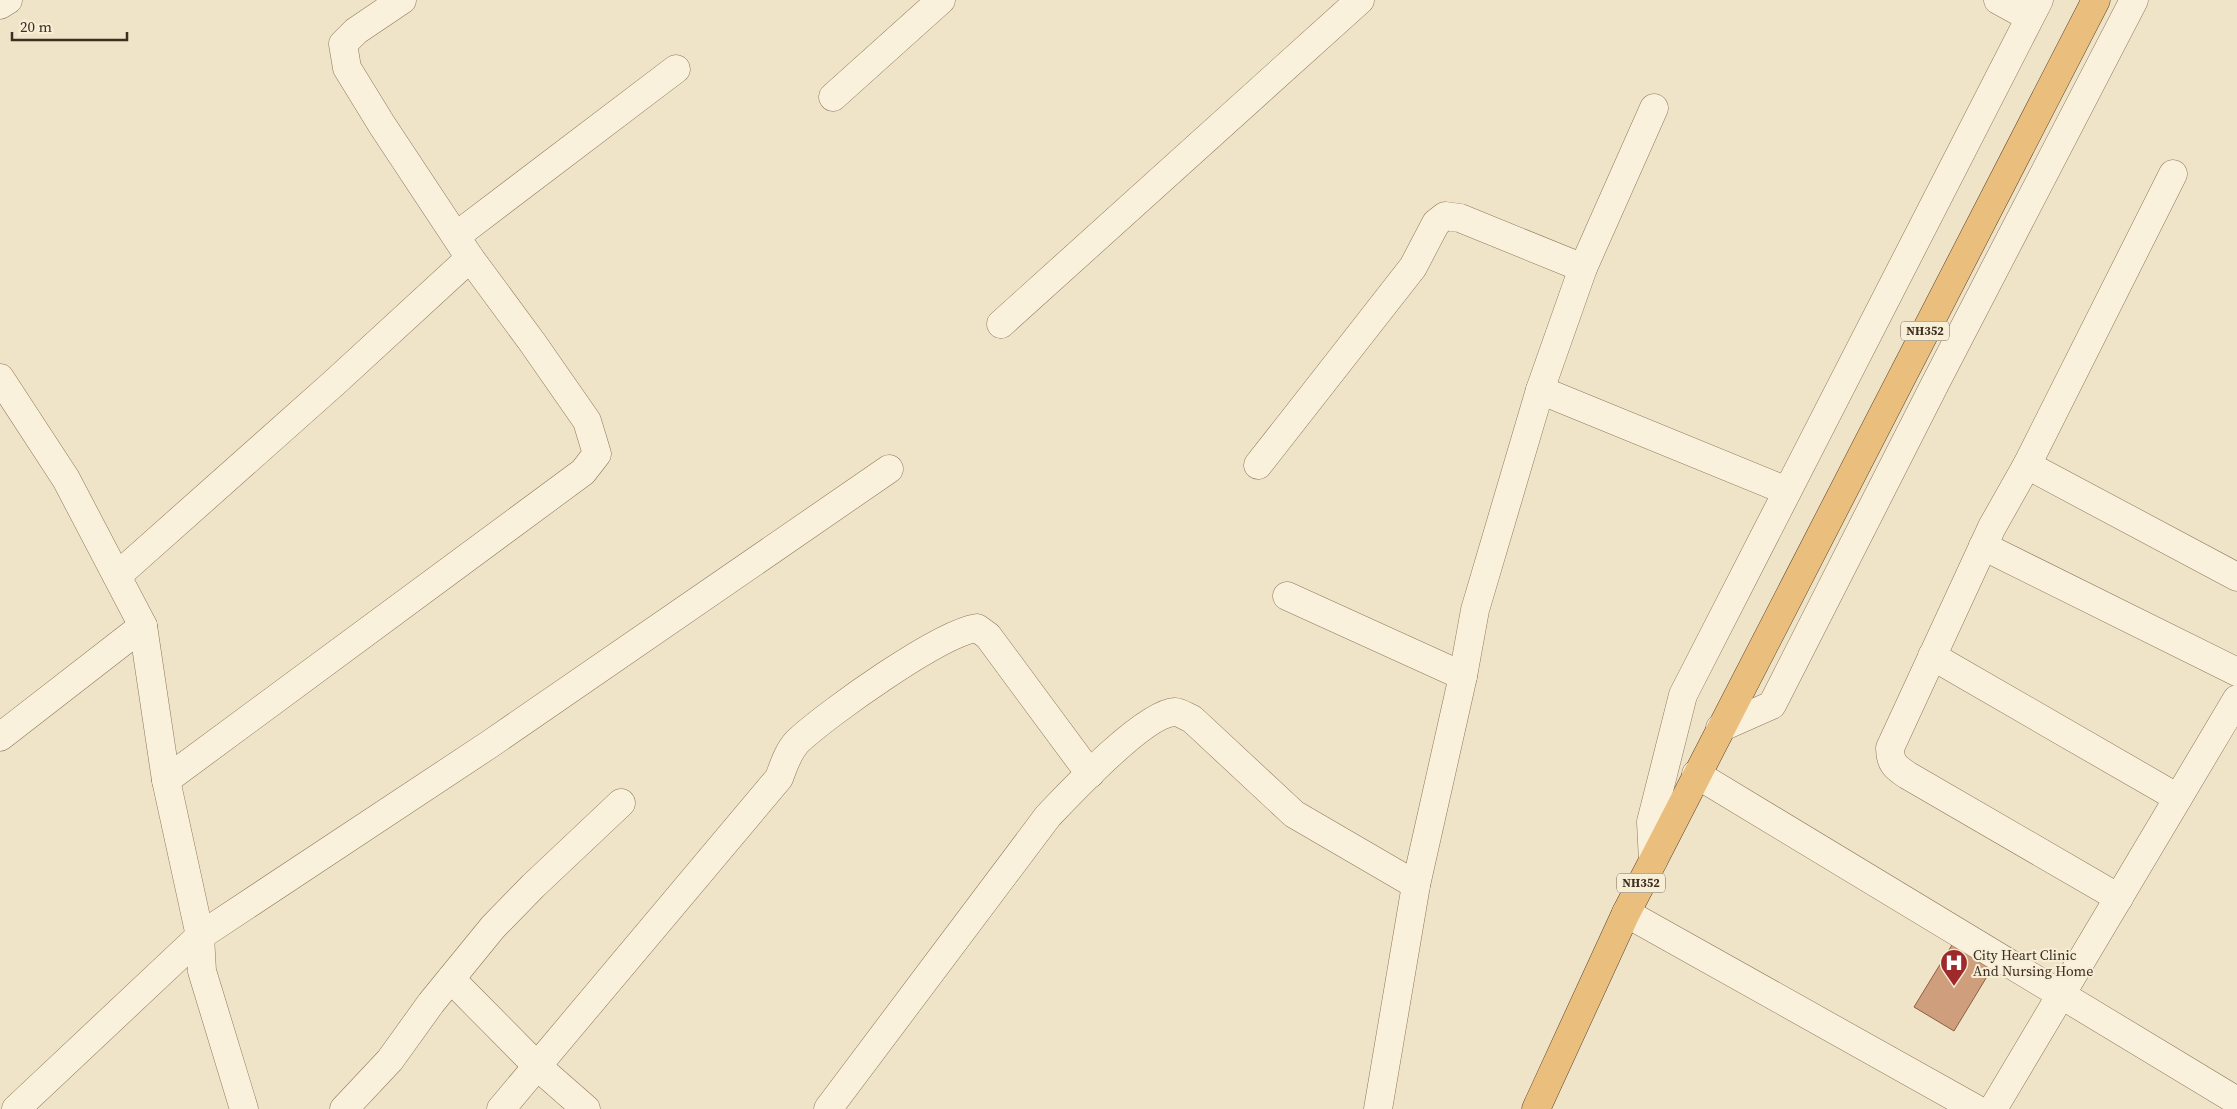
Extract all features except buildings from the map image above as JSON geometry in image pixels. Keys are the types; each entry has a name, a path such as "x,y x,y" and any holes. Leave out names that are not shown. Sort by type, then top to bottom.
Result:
{"highway":[{"name":"NH352","path":"1536,1109 1652,860 2096,0"}],"street":[{"path":"0,5 8,0"},
{"path":"166,780 582,472 597,454 588,421 463,247 382,126 347,68 343,44 356,31 402,0"},
{"path":"833,97 941,0"},
{"path":"1001,324 1360,0"},
{"path":"1652,860 1651,822 1683,695 2034,9 1998,0"},
{"path":"1720,728 1772,705 2134,0"},
{"path":"117,576 334,383 463,247 676,69"},
{"path":"1378,1109 1416,885 1463,676 1475,610 1540,390 1583,268 1654,108"},
{"path":"2119,898 1894,766 1890,757 1890,748 1992,527 2027,465 2173,174"},
{"path":"1258,465 1413,267 1436,223 1445,216 1460,218 1583,268"},
{"path":"0,378 66,479 143,626 166,780 200,936 202,971 244,1109"},
{"path":"1540,390 1787,492"},
{"path":"2027,465 2237,577"},
{"path":"16,1109 200,936 490,744 889,469"},
{"path":"1983,546 2237,672"},
{"path":"1287,596 1463,676"},
{"path":"0,737 143,626"},
{"path":"501,1109 779,778 788,754 797,742 843,707 941,642 968,629 977,628 988,636 1090,774"},
{"path":"1932,656 2178,798"},
{"path":"1993,1109 2237,699"},
{"path":"828,1109 1048,816 1090,774 1139,730 1166,714 1176,711 1192,719 1294,814 1416,885"},
{"path":"1696,774 2237,1100"},
{"path":"344,1109 390,1060 451,978 493,928 526,893 621,803"},
{"path":"1626,913 1976,1109"},
{"path":"451,978 537,1066 586,1109"}],"place":[{"name":"City Heart Clinic And Nursing Home","path":"1954,987"}]}
